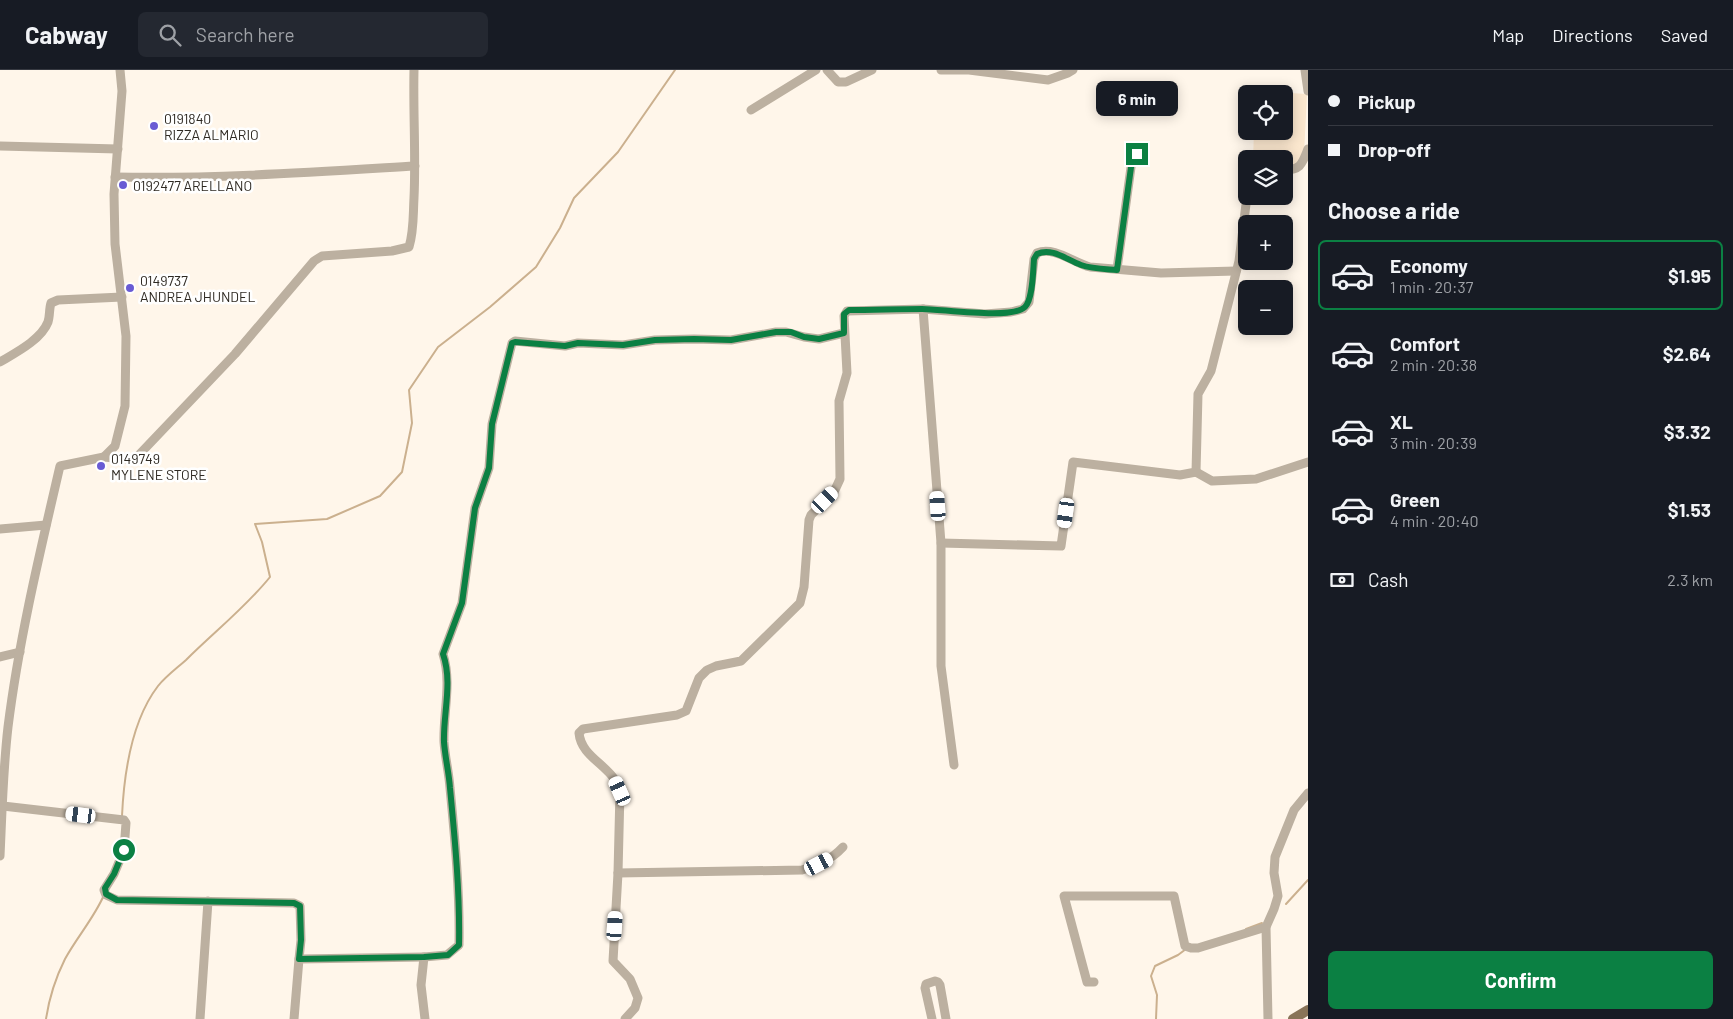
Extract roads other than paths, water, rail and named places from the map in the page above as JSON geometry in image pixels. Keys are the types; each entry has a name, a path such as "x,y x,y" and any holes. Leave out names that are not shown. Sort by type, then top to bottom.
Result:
{"main road":[{"path":"1293,1019 1308,1010"}],"street":[{"path":"104,457 115,446 125,406 126,336 115,244 114,194 122,91 120,70"},
{"path":"0,856 3,771 8,729 20,652 60,466 104,457 134,460 235,354 314,261 322,256 392,251 409,247 413,235 415,166 414,70"},
{"path":"751,110 816,70"},
{"path":"826,70 838,82 846,82 872,70"},
{"path":"941,70 969,70 1048,80 1068,74 1073,70"},
{"path":"1305,70 1308,92"},
{"path":"0,146 118,148"},
{"path":"1293,169 1302,164 1308,150"},
{"path":"1117,270 1132,160 1137,154"},
{"path":"116,177 172,178 415,166"},
{"path":"1196,472 1198,394 1211,371 1239,261 1246,205"},
{"path":"624,1019 635,1008 638,998 630,979 613,961 620,791 615,780 584,749 580,742 579,733 583,730 677,715 686,711 699,678 707,670 716,666 741,661 800,603 804,587 809,520 811,515 834,492 840,479 839,401 847,373 844,316 847,311 923,309 984,314 1023,309 1029,302 1034,259 1037,254 1043,251 1061,255 1081,265 1117,270 1161,273 1236,272"},
{"path":"0,362 28,345 44,329 49,321 51,303 58,300 122,297"},
{"path":"923,309 941,543 942,666 954,765"},
{"path":"299,959 448,955 459,945 460,907 450,786 444,742 448,680 443,654 462,603 475,508 489,468 492,424 512,343 565,346 578,343 623,345 655,340 731,340 776,332 791,332 804,337 819,339 844,333"},
{"path":"941,543 1061,546 1073,462 1180,475 1196,472 1212,481 1256,479 1308,462"},
{"path":"0,529 46,525"},
{"path":"0,657 20,652"},
{"path":"1268,1019 1266,927 1278,896 1274,873 1275,857 1294,810 1308,793"},
{"path":"3,806 121,819 126,823 124,850 114,874 105,888 106,894 117,900 294,903 300,906 301,940 294,1019"},
{"path":"618,873 802,870 834,857 843,848"},
{"path":"1094,982 1087,982 1064,896 1174,896 1185,946 1191,948 1198,948 1266,927"},
{"path":"200,1019 208,901"},
{"path":"424,957 421,985 426,1019"},
{"path":"932,1019 925,988 926,984 935,981 940,986 946,1019"}],"waterway":[{"path":"122,816 127,765 136,731 149,700 164,679 240,609 270,577 262,542 255,524 327,519 380,496 402,472 412,423 409,390 438,347 490,307 536,267 560,228 574,198 618,152 675,70"},
{"path":"1286,904 1308,880"},
{"path":"46,1019 51,996 62,966 104,895"},
{"path":"1246,929 1262,923"},
{"path":"1156,1019 1157,995 1151,976 1155,966 1186,949"}],"place":[{"name":"0191840 RIZZA ALMARIO","path":"154,126"},
{"name":"0192477 ARELLANO","path":"123,185"},
{"name":"0149737 ANDREA JHUNDEL","path":"130,288"},
{"name":"0149749 MYLENE STORE","path":"101,466"}]}
